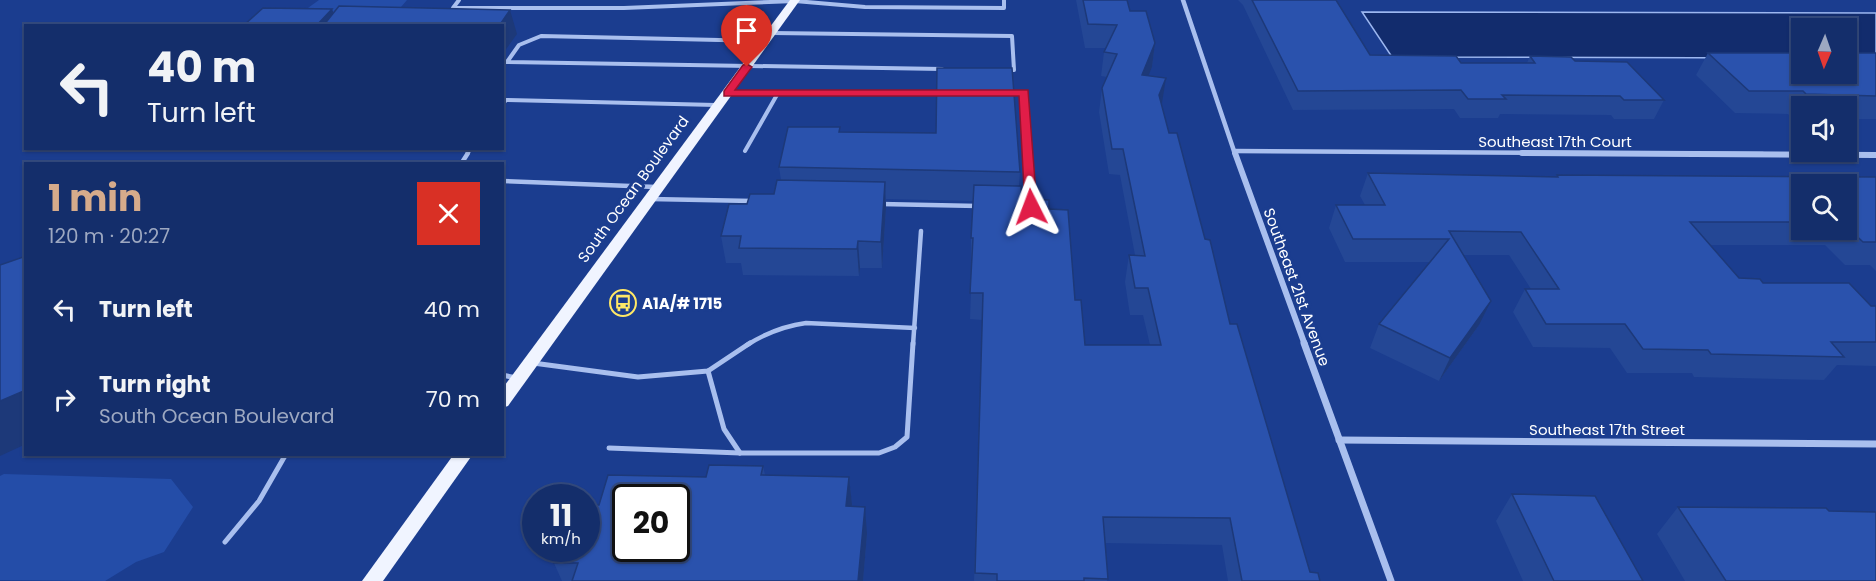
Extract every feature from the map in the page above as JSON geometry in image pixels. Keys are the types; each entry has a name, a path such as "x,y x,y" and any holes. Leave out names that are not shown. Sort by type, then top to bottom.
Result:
{"main road":[{"name":"South Ocean Boulevard","path":"504,399 795,1"},
{"path":"372,581 463,456"}],"street":[{"name":"Southeast 21st Avenue","path":"1183,0 1234,151 1391,581"},
{"name":"Southeast 17th Court","path":"1234,151 1876,155"},
{"name":"Southeast 17th Street","path":"1339,441 1876,444"}],"lane":[{"path":"459,0 453,8 624,8 795,1 865,7 1004,8 1004,0"},
{"path":"723,0 728,4"},
{"path":"504,66 519,45 541,36 1012,36 1014,70 1002,70"},
{"path":"507,62 945,69"},
{"path":"728,93 942,93"},
{"path":"745,151 778,93"},
{"path":"1001,93 1025,93 1031,207 1019,207"},
{"path":"504,102 506,100 719,105"},
{"path":"504,181 660,187"},
{"path":"650,199 763,202"},
{"path":"879,204 984,206"},
{"path":"609,448 740,453 879,453 895,447 907,437 921,231"},
{"path":"531,362 638,377 708,371 764,334 790,325 806,323 915,328"},
{"path":"708,371 724,429 740,453"},
{"path":"504,375 520,378"},
{"path":"225,542 253,512 285,456"}],"shaded area":[{"path":"319,0 407,0 395,14 301,13"},
{"path":"1362,12 1876,13 1876,59 1857,59 1857,18 1791,18 1791,58 1392,57"},
{"path":"4,474 171,479 193,507 164,552 136,562 105,581 0,580 0,476"}],"building":[{"path":"1083,0 1127,0 1130,11 1146,11 1155,43 1142,75 1166,78 1159,95 1169,133 1177,133 1205,239 1210,240 1230,324 1237,324 1310,572 1318,573 1320,581 1242,581 1230,518 1103,517 1108,579 997,581 997,574 975,573 983,293 970,293 974,185 1021,186 1022,199 1049,200 1049,209 1068,210 1075,300 1081,300 1085,345 1161,345 1148,288 1135,288 1129,255 1145,256 1123,149 1112,149 1102,88 1117,54 1104,52 1117,25 1088,24"},
{"path":"1252,0 1336,0 1370,55 1456,56 1461,63 1535,63 1530,56 1571,57 1575,61 1627,62 1664,100 1624,100 1620,96 1502,95 1506,99 1468,99 1461,90 1298,91"},
{"path":"339,6 510,10 500,24 325,24"},
{"path":"263,8 332,9 318,24 245,24"},
{"path":"1708,53 1791,53 1791,84 1857,84 1857,53 1876,53 1876,96 1806,94 1803,91 1749,91"},
{"path":"937,68 1012,68 1020,172 779,167 788,127 840,127 839,132 936,133"},
{"path":"1368,173 1558,177 1557,175 1791,176 1791,222 1690,222 1739,278 1760,279 1763,283 1849,283 1871,306 1876,306 1876,342 1831,342 1844,357 1711,354 1708,350 1643,349 1625,324 1546,324 1525,289 1559,289 1521,232 1449,231 1491,301 1450,358 1379,324 1449,239 1353,239 1336,205 1385,205"},
{"path":"1857,177 1876,177 1876,242 1863,242 1857,236"},
{"path":"777,180 885,182 881,242 858,241 857,249 739,248 741,236 721,236 729,204 747,204 750,194 774,194"},
{"path":"24,257 24,391 0,401 0,265"},
{"path":"709,465 763,466 761,475 849,477 846,506 865,507 858,581 572,581 578,563 554,562 600,562 600,502 608,475 706,477"},
{"path":"1512,494 1595,496 1643,581 1554,581"},
{"path":"1678,507 1826,508 1829,511 1876,512 1876,581 1726,581"}],"place":[{"name":"A1A/# 1715","path":"623,303"}],"route":[{"path":"747,67 728,93 1025,93 1031,207"}]}
